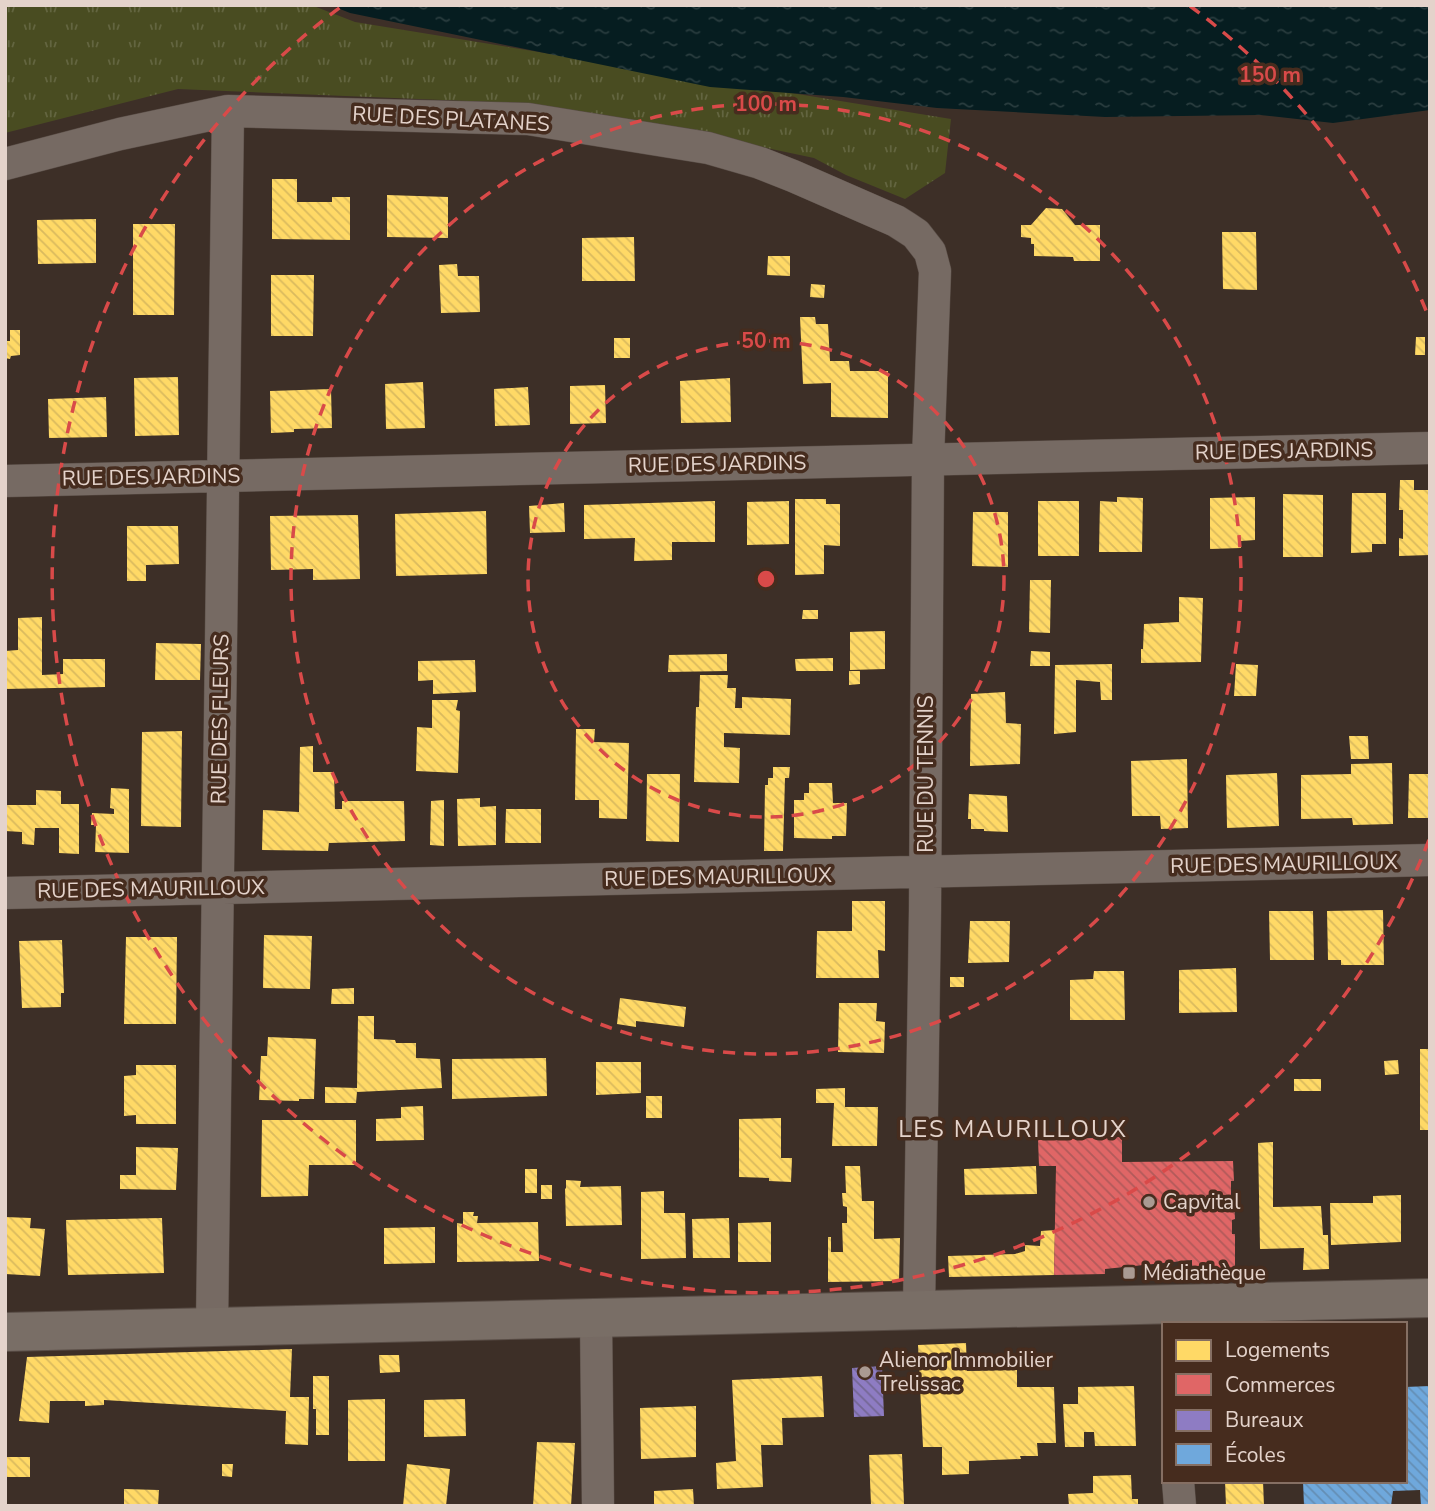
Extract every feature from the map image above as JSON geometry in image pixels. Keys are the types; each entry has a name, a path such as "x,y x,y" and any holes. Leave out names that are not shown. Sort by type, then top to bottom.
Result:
{"main road":[{"path":"5,1332 919,1310 1162,1316 1430,1298"}],"street":[{"name":"RUE DES PLATANES","path":"5,164 120,134 228,111 528,119 708,148 760,163 895,221 916,234 923,242"},
{"name":"RUE DES FLEURS","path":"212,1327 228,111"},
{"name":"RUE DU TENNIS","path":"919,1310 928,459 934,271 930,251 923,242"},
{"name":"RUE DES JARDINS","path":"5,481 1430,448"},
{"name":"RUE DES MAURILLOUX","path":"5,893 1430,860"},
{"path":"596,1318 598,1506"},
{"path":"1178,1483 1180,1506"}],"green space":[{"path":"5,5 311,5 355,22 951,119 945,173 905,199 846,175 814,158 662,126 518,103 178,89 5,133"}],"water":[{"path":"330,5 1430,5 1430,110 1333,123 1260,115 1105,117 937,108 843,97 710,87 350,13"}],"building: Logements":[{"path":"272,179 297,179 297,202 332,202 332,197 350,197 350,240 272,239"},
{"path":"387,195 448,197 448,238 387,237"},
{"path":"1046,208 1062,209 1075,225 1100,225 1100,261 1034,256 1031,238 1021,237 1021,225 1031,225"},
{"path":"96,219 96,263 38,264 37,220"},
{"path":"133,224 175,224 174,315 133,315"},
{"path":"1222,232 1256,232 1257,290 1223,289"},
{"path":"634,237 635,281 582,281 582,238"},
{"path":"768,256 790,256 790,276 767,275"},
{"path":"457,264 458,276 479,276 480,312 441,313 439,265"},
{"path":"271,275 314,275 313,336 271,336"},
{"path":"811,284 825,285 824,298 810,297"},
{"path":"800,317 815,317 816,324 828,324 830,361 849,361 850,371 888,371 888,418 831,417 831,383 803,384"},
{"path":"10,330 20,330 20,355 11,356 10,359 5,358 5,341 10,341"},
{"path":"1416,337 1425,337 1425,355 1415,355"},
{"path":"614,338 630,338 630,358 614,358"},
{"path":"178,377 179,435 135,436 134,378"},
{"path":"730,378 731,422 681,423 680,381"},
{"path":"423,382 425,428 386,429 385,384"},
{"path":"605,385 606,423 570,424 570,386"},
{"path":"528,387 530,425 495,426 494,389"},
{"path":"331,389 332,428 294,429 294,432 271,433 270,391"},
{"path":"106,397 107,437 49,438 48,399"},
{"path":"1400,480 1414,480 1414,490 1430,490 1430,555 1399,556 1399,538 1403,539 1403,510 1399,510"},
{"path":"1352,493 1386,493 1386,544 1372,544 1372,552 1351,553"},
{"path":"1283,494 1323,495 1323,557 1283,557"},
{"path":"1117,497 1143,498 1142,552 1099,552 1100,501 1117,502"},
{"path":"1255,497 1255,540 1241,541 1241,548 1210,549 1210,498"},
{"path":"795,499 826,499 826,504 840,504 840,546 824,545 824,574 795,575"},
{"path":"715,501 715,542 672,542 672,560 634,561 635,538 584,539 584,505"},
{"path":"789,501 789,544 747,545 747,502"},
{"path":"1038,501 1079,501 1079,556 1038,556"},
{"path":"564,503 565,532 530,533 529,506"},
{"path":"486,511 487,574 396,576 395,514"},
{"path":"973,512 1008,512 1008,567 972,566"},
{"path":"358,515 360,579 313,580 313,569 271,570 270,516"},
{"path":"127,526 178,526 179,564 146,565 146,581 127,581"},
{"path":"1030,580 1051,580 1050,633 1029,632"},
{"path":"1179,597 1203,598 1201,662 1141,663 1144,624 1179,622"},
{"path":"803,610 818,610 818,619 802,619"},
{"path":"42,617 42,675 63,674 63,659 105,659 105,687 5,689 5,651 18,650 18,618"},
{"path":"885,631 885,669 850,670 850,632"},
{"path":"156,643 201,644 200,680 155,680"},
{"path":"1031,651 1050,652 1050,666 1030,666"},
{"path":"727,654 727,671 668,672 669,655"},
{"path":"833,658 833,671 796,671 795,659"},
{"path":"475,660 476,692 433,694 433,680 418,681 418,661"},
{"path":"1112,664 1112,700 1101,700 1100,682 1076,680 1076,732 1054,734 1055,665"},
{"path":"1236,664 1258,665 1256,696 1234,696"},
{"path":"849,671 860,671 860,684 849,685"},
{"path":"700,675 728,675 727,688 736,688 735,708 742,708 742,697 791,699 790,735 724,733 724,747 740,748 739,783 694,782 696,707 699,707"},
{"path":"1005,692 1006,723 1021,724 1020,764 970,766 971,694"},
{"path":"432,700 458,700 458,773 416,771 417,727 432,728"},
{"path":"576,729 595,729 594,742 629,743 627,819 599,818 599,800 575,800"},
{"path":"182,731 181,827 141,826 142,732"},
{"path":"1349,736 1368,736 1369,759 1351,759"},
{"path":"313,746 313,772 334,772 335,809 342,809 342,801 404,801 405,841 329,843 328,851 262,850 263,810 299,812 300,747"},
{"path":"1187,759 1188,828 1161,829 1160,816 1132,816 1131,761"},
{"path":"1392,763 1393,824 1353,825 1352,818 1301,819 1301,775 1351,774 1351,764"},
{"path":"773,767 790,767 789,778 785,778 783,851 764,851 765,785 768,785 768,778 773,778"},
{"path":"1277,773 1279,826 1227,828 1226,775"},
{"path":"647,774 680,774 679,842 646,841"},
{"path":"1409,774 1430,774 1430,818 1408,818"},
{"path":"809,783 832,783 833,803 847,803 846,836 832,836 832,839 794,838 794,800 804,800 804,793 809,793"},
{"path":"111,788 129,789 129,853 95,852 96,825 91,825 92,813 114,814 114,809 110,808"},
{"path":"36,790 61,791 61,804 79,804 79,854 59,853 59,828 35,828 34,845 22,844 22,832 5,831 7,805 36,805"},
{"path":"969,794 1007,796 1008,832 971,829 971,819 968,819"},
{"path":"480,798 480,807 496,806 496,845 458,846 457,799"},
{"path":"444,800 444,846 430,845 431,801"},
{"path":"506,809 541,809 541,843 505,843"},
{"path":"852,901 885,901 885,951 878,950 879,978 816,978 817,931 852,931"},
{"path":"1383,910 1384,965 1341,965 1341,960 1328,960 1327,911"},
{"path":"1269,911 1313,911 1314,960 1270,960"},
{"path":"970,921 1010,921 1009,962 968,963"},
{"path":"264,935 312,936 310,989 263,988"},
{"path":"126,937 177,937 176,1024 124,1024"},
{"path":"62,940 64,993 61,993 61,1007 22,1008 19,941"},
{"path":"1236,968 1237,1012 1179,1013 1179,970"},
{"path":"1094,971 1124,971 1125,1020 1070,1020 1070,980 1093,979"},
{"path":"950,977 964,977 964,987 950,987"},
{"path":"354,988 354,1004 331,1004 332,989"},
{"path":"620,998 686,1007 684,1027 636,1021 636,1027 617,1024"},
{"path":"839,1003 877,1003 876,1021 885,1022 884,1053 838,1052"},
{"path":"358,1016 374,1016 374,1039 416,1043 416,1058 440,1059 442,1088 357,1092 356,1103 325,1103 325,1087 357,1088"},
{"path":"268,1037 316,1039 314,1099 259,1100 261,1056 267,1056"},
{"path":"1420,1049 1430,1049 1430,1130 1420,1130"},
{"path":"546,1058 547,1096 452,1099 452,1059"},
{"path":"1398,1060 1399,1074 1385,1075 1384,1061"},
{"path":"596,1062 641,1062 641,1093 596,1095"},
{"path":"136,1065 176,1065 176,1124 136,1124 136,1115 124,1116 124,1076 136,1075"},
{"path":"1294,1079 1321,1079 1321,1091 1294,1091"},
{"path":"845,1088 845,1107 878,1107 877,1146 832,1146 834,1103 816,1103 816,1089"},
{"path":"646,1096 662,1096 662,1118 646,1118"},
{"path":"423,1106 424,1140 376,1141 376,1119 401,1118 401,1107"},
{"path":"781,1118 781,1158 792,1158 791,1182 739,1177 739,1119"},
{"path":"262,1120 356,1120 356,1165 309,1165 308,1196 261,1197"},
{"path":"1273,1142 1273,1207 1321,1206 1323,1235 1328,1235 1329,1269 1303,1270 1304,1248 1260,1249 1258,1143"},
{"path":"136,1147 178,1148 176,1190 120,1189 120,1175 136,1175"},
{"path":"845,1166 860,1166 862,1201 874,1201 874,1239 900,1238 899,1281 828,1282 828,1237 831,1237 831,1252 843,1252 842,1223 847,1223 847,1207 843,1206 842,1193 846,1193"},
{"path":"1036,1166 1037,1194 965,1195 964,1169"},
{"path":"525,1169 537,1169 537,1193 525,1193"},
{"path":"566,1180 581,1181 580,1187 621,1186 622,1225 566,1226"},
{"path":"541,1185 552,1185 552,1199 541,1199"},
{"path":"664,1191 664,1213 685,1213 686,1258 641,1259 641,1192"},
{"path":"1401,1195 1401,1242 1331,1245 1330,1203 1373,1203 1373,1196"},
{"path":"463,1212 474,1212 473,1216 478,1216 477,1223 538,1222 539,1261 457,1262 457,1223 463,1224"},
{"path":"5,1217 31,1218 30,1228 45,1229 40,1276 5,1274"},
{"path":"162,1218 164,1273 68,1275 66,1220"},
{"path":"729,1218 730,1258 693,1258 692,1219"},
{"path":"771,1222 771,1262 738,1262 738,1223"},
{"path":"435,1227 435,1263 384,1264 384,1228"},
{"path":"1055,1230 1054,1275 949,1277 948,1256 1015,1254 1025,1251 1025,1245 1040,1246 1041,1231"},
{"path":"966,1343 967,1371 1017,1370 1017,1387 1054,1387 1056,1443 1037,1443 1038,1456 969,1461 969,1474 942,1475 942,1447 923,1447 918,1345"},
{"path":"292,1349 290,1397 309,1397 308,1445 285,1444 286,1411 104,1400 104,1405 85,1406 85,1401 50,1401 49,1423 19,1421 27,1357"},
{"path":"379,1355 399,1355 400,1372 380,1373"},
{"path":"313,1376 329,1376 329,1435 316,1435"},
{"path":"822,1376 824,1417 782,1418 783,1445 761,1445 763,1487 717,1489 716,1463 736,1461 732,1380"},
{"path":"1134,1386 1136,1446 1095,1446 1094,1432 1084,1432 1084,1447 1065,1447 1063,1404 1078,1404 1078,1387"},
{"path":"385,1399 385,1461 348,1461 348,1400"},
{"path":"465,1399 466,1436 424,1437 424,1400"},
{"path":"696,1406 696,1457 641,1459 640,1408"},
{"path":"537,1442 575,1443 571,1506 533,1506"},
{"path":"902,1454 904,1504 871,1505 869,1455"},
{"path":"5,1457 30,1457 30,1477 5,1477"},
{"path":"222,1464 233,1464 232,1477 222,1476"},
{"path":"407,1464 450,1469 446,1506 403,1506"},
{"path":"1131,1475 1132,1499 1138,1499 1138,1506 1069,1506 1068,1494 1093,1493 1093,1476"},
{"path":"1225,1483 1263,1483 1264,1506 1226,1506"},
{"path":"124,1489 159,1490 158,1506 124,1506"},
{"path":"693,1489 694,1506 654,1506 654,1491"}],"building: Commerces":[{"path":"1122,1137 1122,1162 1233,1161 1234,1181 1231,1181 1231,1196 1234,1196 1235,1219 1232,1220 1232,1234 1235,1234 1235,1272 1192,1272 1192,1260 1105,1269 1105,1274 1054,1275 1056,1166 1039,1166 1038,1140"}],"building: Bureaux":[{"path":"882,1366 884,1416 854,1417 852,1368"}],"building: Écoles":[{"path":"1430,1386 1430,1506 1421,1506 1420,1490 1393,1491 1391,1506 1304,1506 1303,1483 1407,1483 1407,1387"}],"place":[{"name":"Capvital","path":"1149,1202"},
{"name":"Médiathèque","path":"1129,1273"},
{"name":"Alienor Immobilier Trelissac","path":"865,1372"}],"district":[{"name":"LES MAURILLOUX","path":"1013,1129"}]}
